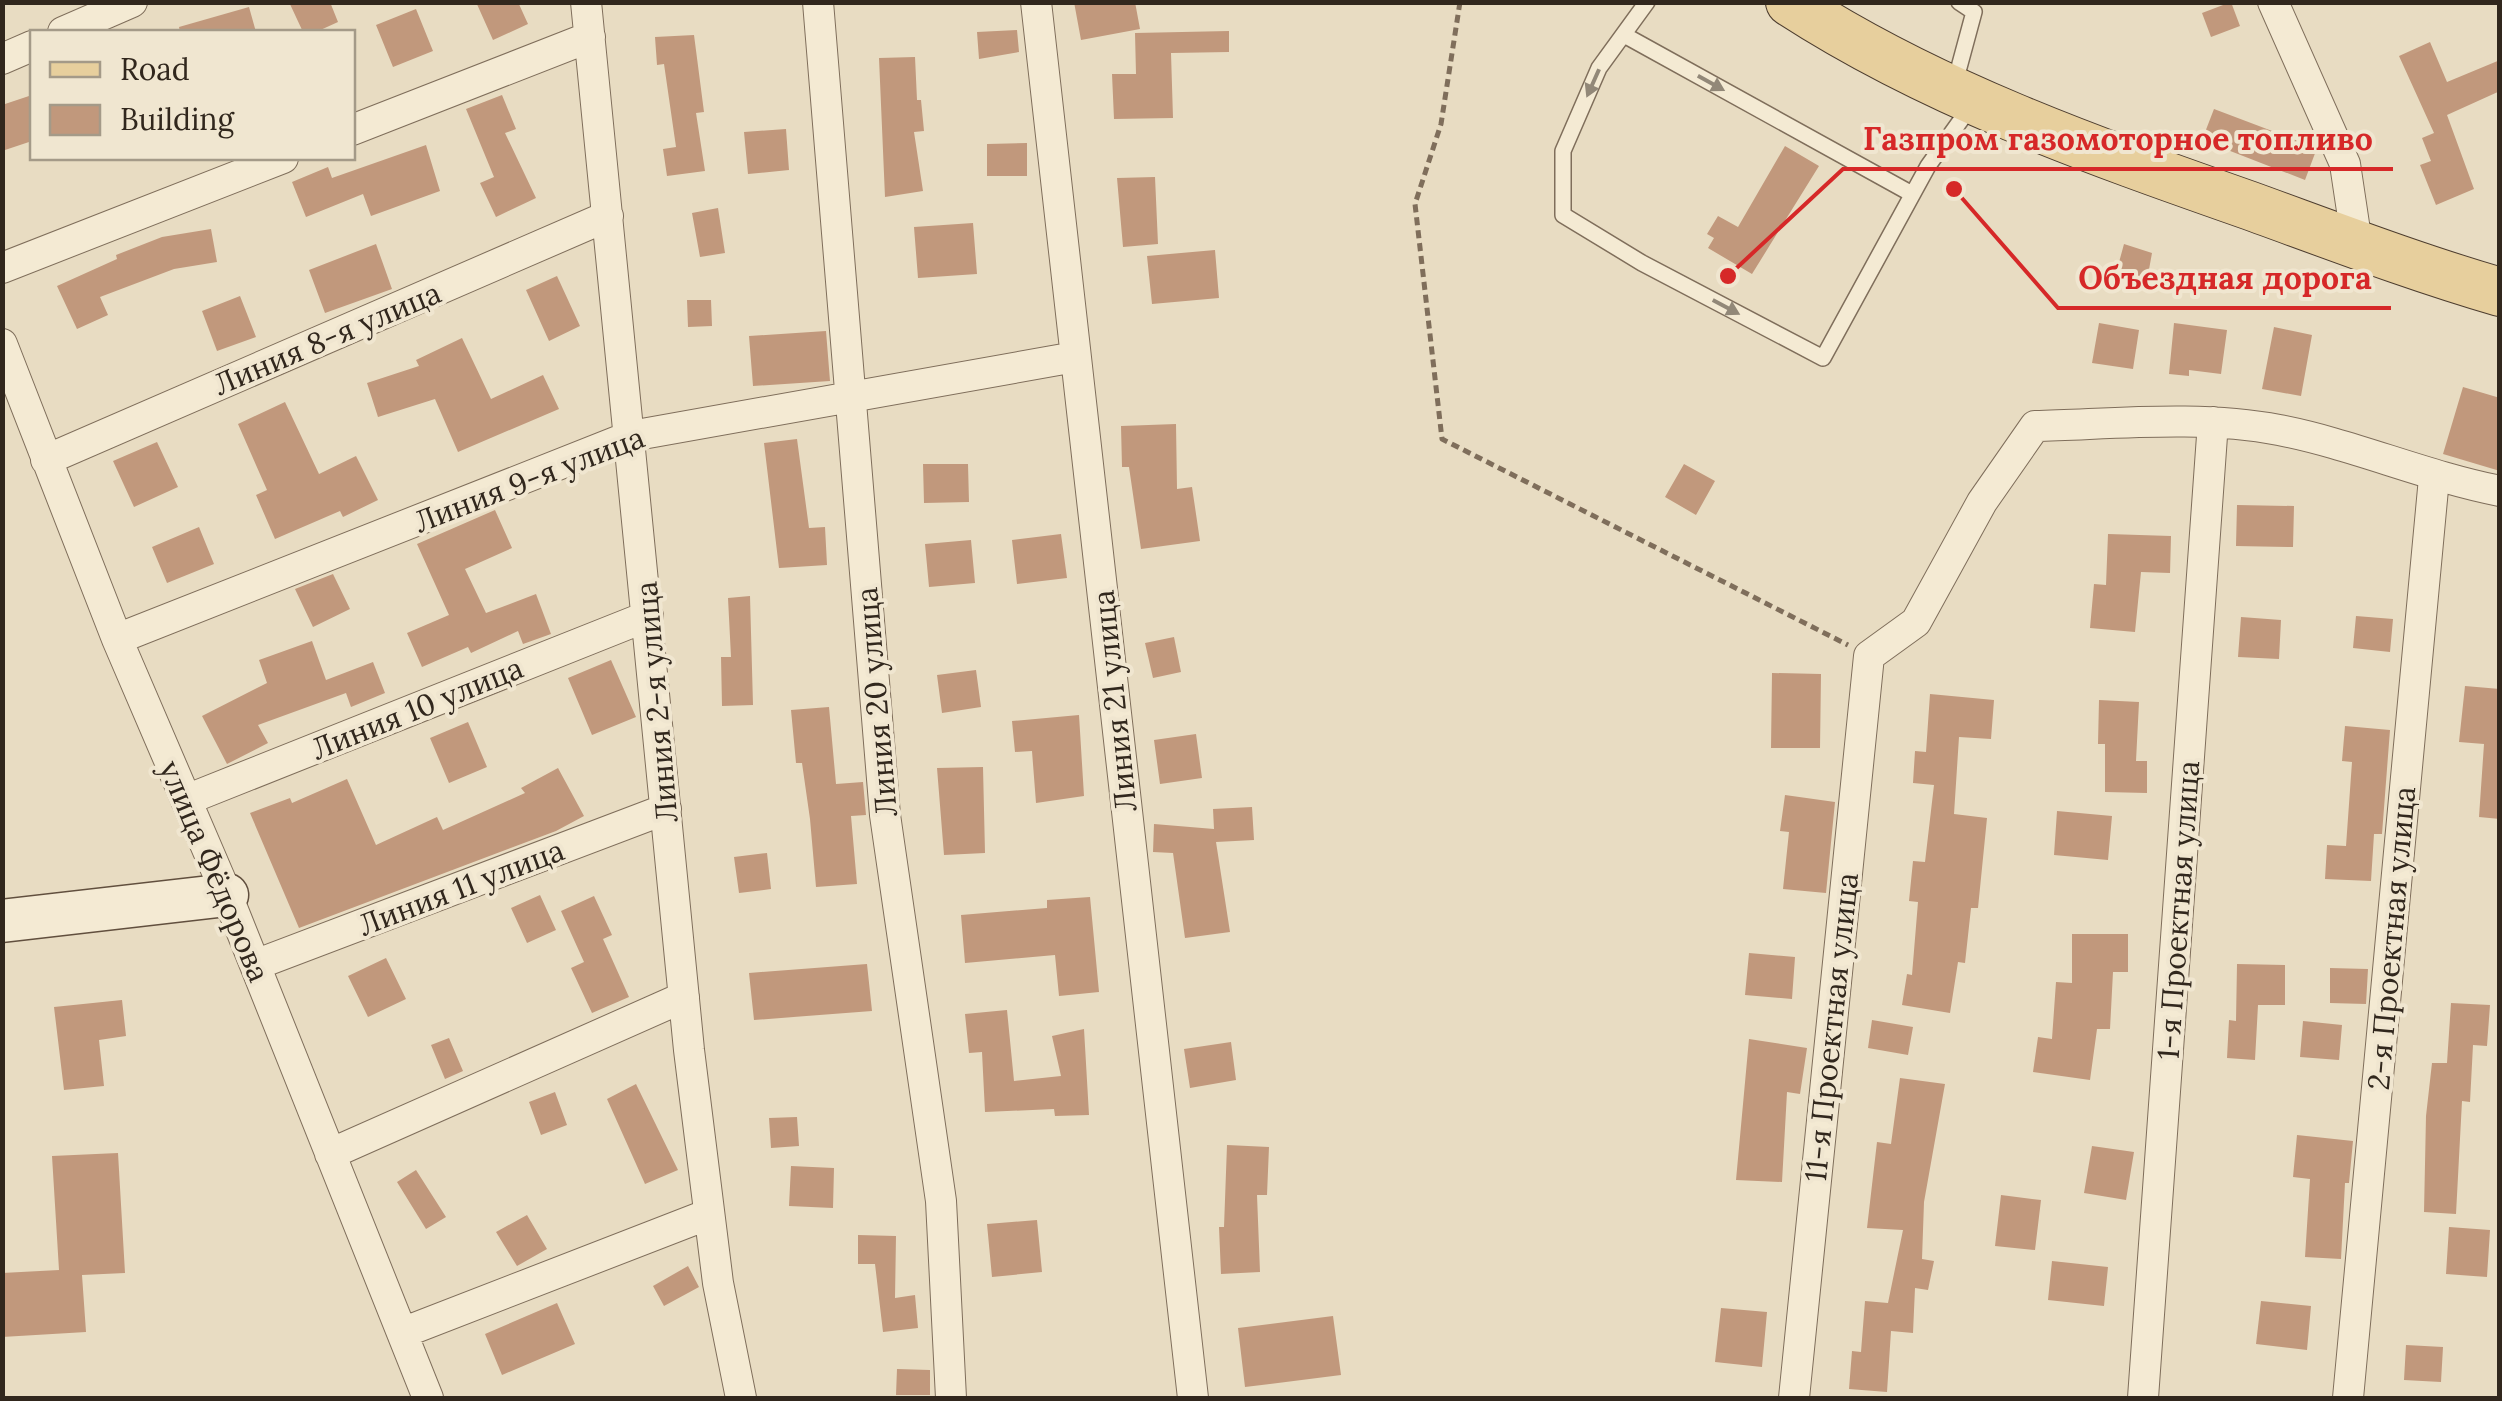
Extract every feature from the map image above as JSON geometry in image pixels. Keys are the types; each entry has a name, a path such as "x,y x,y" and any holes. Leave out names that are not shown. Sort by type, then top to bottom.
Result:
{"main road":[{"path":"1790,2 1850,41 1964,95 2132,164 2500,292"}],"street":[{"path":"68,30 132,2"},
{"name":"Линия 2-я улица","path":"586,2 632,436 684,997 710,1214 741,1398"},
{"name":"Линия 20 улица","path":"818,2 885,815 942,1201 951,1398"},
{"name":"Линия 21 улица","path":"1036,2 1194,1398"},
{"path":"2273,2 2345,164 2358,244"},
{"path":"355,129 590,37"},
{"path":"2,59 30,47"},
{"path":"2,268 278,160"},
{"name":"Линия 8-я улица","path":"46,460 608,216"},
{"name":"улица Фёдорова","path":"2,344 117,639 227,895 428,1398"},
{"name":"Линия 9-я улица","path":"117,639 632,436 1076,356"},
{"path":"1869,656 1916,622 1982,502 2035,426 2213,422 2280,430 2434,478 2500,491"},
{"name":"1-я Проектная улица","path":"2143,1398 2213,422"},
{"name":"2-я Проектная улица","path":"2348,1398 2434,478"},
{"name":"Линия 10 улица","path":"186,800 648,616"},
{"name":"11-я Проектная улица","path":"1794,1398 1869,656"},
{"name":"Линия 11 улица","path":"255,965 666,809"},
{"path":"2,922 227,895"},
{"path":"330,1154 684,997"},
{"path":"402,1333 710,1214"}],"lane":[{"path":"1648,2 1599,68 1563,151 1563,215 1642,262 1823,358 1964,95 1974,12 1959,2"},
{"path":"1626,36 1912,194"}],"path":[{"path":"1460,2 1441,124 1415,204 1442,439 1869,656"}],"building":[{"path":"289,2 330,2 338,22 320,30 302,30"},
{"path":"476,2 518,2 528,24 493,40"},
{"path":"1074,2 1135,2 1140,29 1081,40"},
{"path":"2231,2 2240,26 2211,37 2202,13"},
{"path":"249,7 255,30 180,30 179,27"},
{"path":"416,9 433,51 393,67 376,25"},
{"path":"1017,30 1019,52 979,59 977,32"},
{"path":"1229,31 1229,52 1171,53 1173,118 1114,119 1112,74 1136,74 1135,33"},
{"path":"694,35 704,112 696,113 705,171 667,176 663,149 676,147 664,64 657,65 655,37"},
{"path":"2430,42 2447,82 2500,60 2500,91 2447,115 2474,189 2436,205 2420,165 2431,161 2422,138 2434,133 2399,56"},
{"path":"915,57 917,100 921,100 924,131 914,132 923,191 885,197 879,58"},
{"path":"502,95 516,129 505,133 536,198 496,217 480,183 494,177 466,109"},
{"path":"30,96 30,142 2,151 2,105"},
{"path":"2214,109 2317,148 2305,180 2202,140"},
{"path":"786,129 789,170 748,174 744,132"},
{"path":"1027,143 1027,176 987,176 987,144"},
{"path":"426,145 440,191 371,216 363,194 306,217 292,182 328,167 332,178"},
{"path":"1785,146 1819,166 1752,274 1708,248 1714,238 1707,234 1718,216 1738,227"},
{"path":"1155,177 1158,244 1123,247 1117,178"},
{"path":"718,208 725,253 700,257 692,213"},
{"path":"973,223 977,274 918,278 914,227"},
{"path":"211,229 217,262 174,269 100,297 108,315 77,329 57,286 117,259 116,255 162,237"},
{"path":"376,244 392,289 325,313 309,270"},
{"path":"2124,244 2152,253 2146,286 2115,277"},
{"path":"1215,250 1219,298 1152,304 1147,256"},
{"path":"557,276 580,326 549,341 526,290"},
{"path":"240,296 256,337 217,351 202,311"},
{"path":"687,300 711,300 712,326 688,327"},
{"path":"2099,323 2139,330 2133,369 2092,363"},
{"path":"2174,323 2227,330 2221,374 2189,370 2189,376 2169,374"},
{"path":"2274,327 2312,335 2301,396 2262,389"},
{"path":"826,331 830,381 753,386 749,336"},
{"path":"462,338 491,399 543,375 559,409 458,452 435,399 378,417 367,383 419,366 416,360"},
{"path":"2463,387 2500,398 2500,471 2443,454"},
{"path":"285,402 319,474 356,456 378,500 343,517 340,511 275,539 256,495 267,490 238,424"},
{"path":"1176,424 1177,489 1192,487 1200,541 1141,549 1129,467 1122,467 1121,426"},
{"path":"797,439 809,528 825,527 827,565 779,568 764,443"},
{"path":"157,442 178,487 134,507 113,461"},
{"path":"923,464 968,464 969,502 924,503"},
{"path":"1684,464 1715,481 1696,515 1665,497"},
{"path":"2237,505 2294,506 2293,547 2236,546"},
{"path":"495,510 512,548 465,569 486,613 536,594 551,634 523,644 518,631 471,653 468,647 422,667 407,633 449,615 417,544"},
{"path":"199,527 214,564 167,583 152,547"},
{"path":"1061,534 1067,578 1017,584 1012,540"},
{"path":"2108,534 2171,536 2170,573 2141,572 2135,632 2090,628 2094,584 2106,585"},
{"path":"971,540 975,583 929,587 925,544"},
{"path":"333,574 350,609 313,627 295,589"},
{"path":"750,596 753,705 722,706 721,657 731,657 728,598"},
{"path":"2356,616 2393,619 2390,652 2353,648"},
{"path":"2241,617 2281,620 2279,659 2238,657"},
{"path":"1174,637 1181,672 1153,678 1145,643"},
{"path":"312,641 326,680 373,662 385,693 351,707 346,693 258,725 268,743 227,764 202,716 267,683 259,660"},
{"path":"611,660 636,717 592,735 568,678"},
{"path":"976,670 981,707 942,713 937,675"},
{"path":"1772,673 1821,674 1820,748 1771,748"},
{"path":"2465,686 2500,689 2500,819 2479,817 2484,744 2459,742"},
{"path":"1930,694 1994,700 1991,739 1959,737 1954,814 1987,818 1978,908 1971,908 1965,963 1958,962 1950,1013 1902,1005 1907,974 1912,975 1918,902 1909,901 1913,861 1925,862 1934,785 1913,783 1915,751 1926,752"},
{"path":"2099,700 2139,702 2136,761 2147,761 2147,793 2105,792 2105,744 2098,744"},
{"path":"829,707 836,784 863,782 866,815 851,816 857,884 816,887 810,819 802,763 796,763 791,710"},
{"path":"1079,715 1084,796 1036,803 1032,751 1015,752 1012,721"},
{"path":"468,722 487,767 449,783 430,738"},
{"path":"2345,726 2390,730 2382,834 2374,834 2371,881 2325,879 2327,845 2346,846 2352,762 2342,761"},
{"path":"1196,734 1202,778 1160,784 1154,740"},
{"path":"983,767 985,853 944,855 937,768"},
{"path":"558,768 584,816 556,831 299,928 250,813 290,798 292,803 347,779 376,845 437,817 443,830 525,793 521,788"},
{"path":"1785,795 1835,802 1826,893 1783,889 1789,832 1780,831"},
{"path":"1252,807 1254,840 1216,842 1230,932 1185,938 1173,853 1153,852 1154,824 1214,829 1213,809"},
{"path":"2057,811 2112,816 2108,860 2054,855"},
{"path":"767,853 771,889 739,893 734,857"},
{"path":"540,895 556,930 527,943 511,908"},
{"path":"594,896 612,935 603,939 629,997 592,1013 571,968 584,962 561,911"},
{"path":"1090,897 1099,992 1059,996 1055,955 965,963 961,915 1047,908 1047,900"},
{"path":"2072,934 2128,934 2128,972 2113,972 2110,1029 2097,1029 2090,1080 2033,1072 2038,1037 2052,1039 2056,982 2072,983"},
{"path":"1749,953 1795,957 1792,999 1745,995"},
{"path":"386,958 406,999 368,1017 348,976"},
{"path":"867,964 872,1011 754,1020 749,973"},
{"path":"2237,964 2285,965 2285,1005 2258,1005 2255,1060 2227,1058 2229,1020 2236,1021"},
{"path":"2330,968 2368,969 2366,1004 2330,1003"},
{"path":"122,1000 126,1036 99,1040 104,1086 64,1090 54,1007"},
{"path":"2451,1003 2490,1005 2487,1046 2473,1045 2470,1102 2462,1101 2456,1214 2424,1212 2426,1116 2432,1063 2447,1063"},
{"path":"1007,1010 1014,1081 1061,1076 1052,1036 1084,1029 1089,1115 1055,1116 1054,1109 985,1112 982,1052 969,1053 965,1014"},
{"path":"1872,1020 1913,1027 1908,1055 1868,1048"},
{"path":"2303,1021 2342,1025 2339,1060 2300,1057"},
{"path":"449,1038 463,1071 445,1079 431,1045"},
{"path":"1749,1039 1807,1048 1800,1094 1787,1092 1782,1182 1736,1180"},
{"path":"1231,1042 1236,1080 1190,1088 1184,1049"},
{"path":"1900,1078 1945,1084 1924,1202 1922,1259 1934,1261 1928,1290 1915,1288 1913,1333 1891,1331 1887,1392 1849,1389 1852,1351 1861,1352 1865,1301 1888,1303 1903,1230 1867,1228 1877,1142 1891,1144"},
{"path":"636,1084 678,1170 645,1184 607,1099"},
{"path":"555,1092 567,1125 541,1135 529,1102"},
{"path":"797,1117 799,1146 771,1148 769,1118"},
{"path":"2297,1135 2353,1141 2349,1183 2345,1183 2341,1259 2305,1257 2310,1179 2293,1177"},
{"path":"1227,1145 1269,1147 1267,1195 1257,1195 1260,1272 1221,1274 1219,1227 1224,1227"},
{"path":"2092,1146 2134,1152 2126,1200 2084,1193"},
{"path":"118,1153 125,1273 82,1275 86,1332 2,1337 2,1273 59,1270 52,1156"},
{"path":"791,1166 834,1168 833,1208 789,1206"},
{"path":"416,1170 446,1217 426,1229 397,1182"},
{"path":"2001,1195 2041,1200 2035,1250 1995,1246"},
{"path":"527,1215 547,1249 517,1266 496,1232"},
{"path":"1037,1220 1042,1272 992,1277 987,1224"},
{"path":"2449,1227 2490,1230 2487,1277 2446,1274"},
{"path":"858,1235 896,1236 895,1298 915,1295 918,1328 883,1332 875,1264 858,1264"},
{"path":"2052,1261 2108,1267 2104,1306 2048,1300"},
{"path":"688,1266 699,1287 664,1306 653,1286"},
{"path":"2261,1301 2311,1306 2307,1350 2256,1344"},
{"path":"557,1303 575,1344 502,1375 485,1334"},
{"path":"1721,1308 1767,1312 1762,1367 1715,1362"},
{"path":"1333,1316 1341,1375 1245,1387 1238,1328"},
{"path":"2406,1345 2443,1347 2441,1382 2404,1380"},
{"path":"897,1369 930,1370 930,1395 896,1395"}],"place":[{"name":"Объездная дорога","path":"1954,189"},
{"name":"Газпром газомоторное топливо","path":"1728,276"}]}
